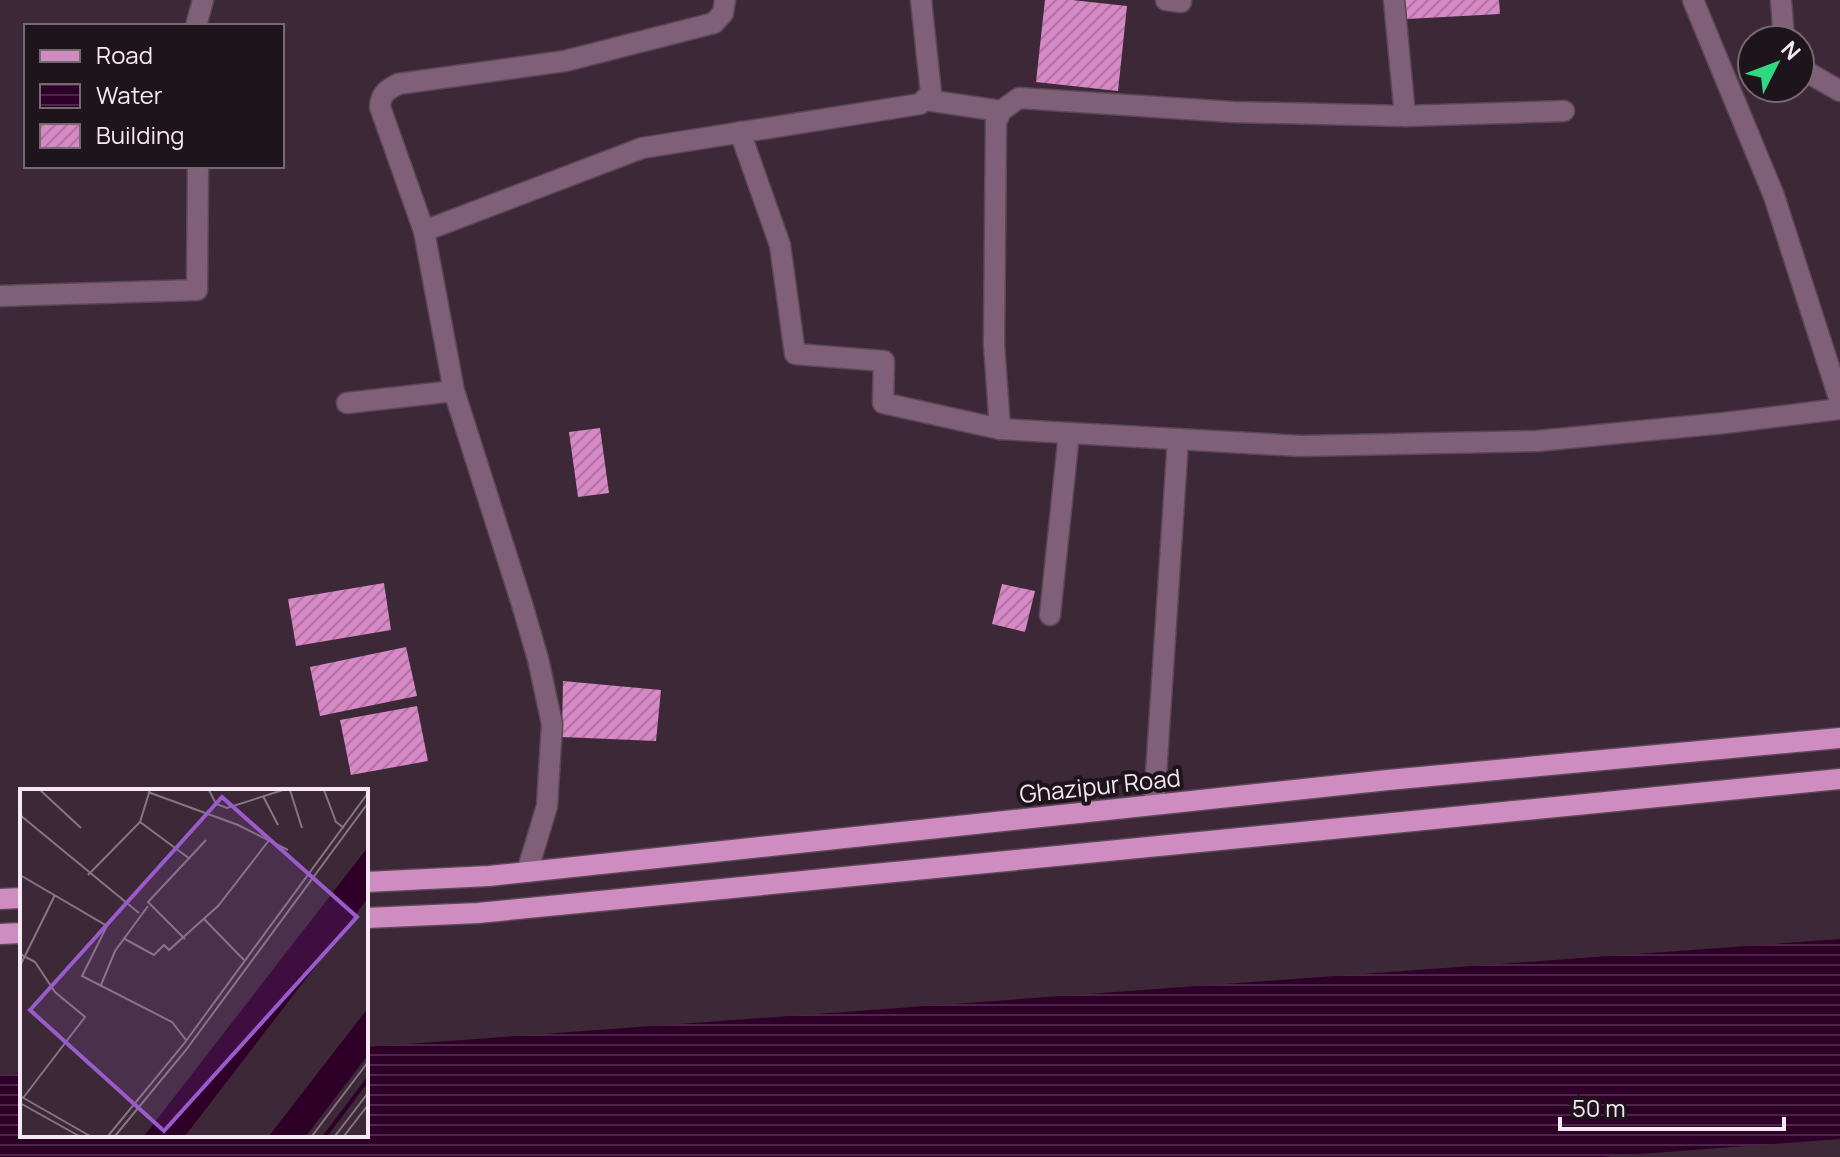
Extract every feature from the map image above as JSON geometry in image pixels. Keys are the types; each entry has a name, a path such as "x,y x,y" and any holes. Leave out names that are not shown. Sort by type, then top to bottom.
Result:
{"main road":[{"name":"Ghazipur Road","path":"368,882 527,872 1154,805 1840,738"},
{"path":"368,918 478,913 1840,779"},
{"path":"0,899 20,898"},
{"path":"0,934 20,933"}],"street":[{"path":"197,24 203,0"},
{"path":"527,872 547,806 552,724 522,604 454,391 424,231 380,107 384,92 398,84 565,61 714,23 723,13 725,0"},
{"path":"424,231 642,148 913,108 931,93 921,0"},
{"path":"1394,0 1405,116"},
{"path":"1693,0 1774,196 1840,401"},
{"path":"1781,0 1783,24"},
{"path":"1816,77 1840,91"},
{"path":"1000,429 994,328 996,122 1001,111 1019,98 1233,112 1405,116 1564,111"},
{"path":"926,100 1001,111"},
{"path":"740,132 780,245 795,354 884,361 883,403 1000,429 1301,446 1537,441 1840,409"},
{"path":"0,296 197,290 198,168"},
{"path":"347,403 454,391"},
{"path":"1050,615 1069,433"},
{"path":"1154,805 1178,439"}],"water":[{"path":"1840,939 1840,1139 1600,1157 0,1157 0,1075 20,1073 20,1137 368,1137 368,1047"}],"building":[{"path":"1045,0 1127,6 1118,91 1036,82"},
{"path":"1405,0 1499,0 1500,14 1407,19"},
{"path":"600,428 609,493 578,497 569,432"},
{"path":"384,583 391,630 296,646 288,599"},
{"path":"1002,584 1035,591 1025,632 992,624"},
{"path":"406,647 417,696 320,716 310,667"},
{"path":"563,681 661,690 656,741 562,737"},
{"path":"417,706 428,761 351,775 340,720"}]}
